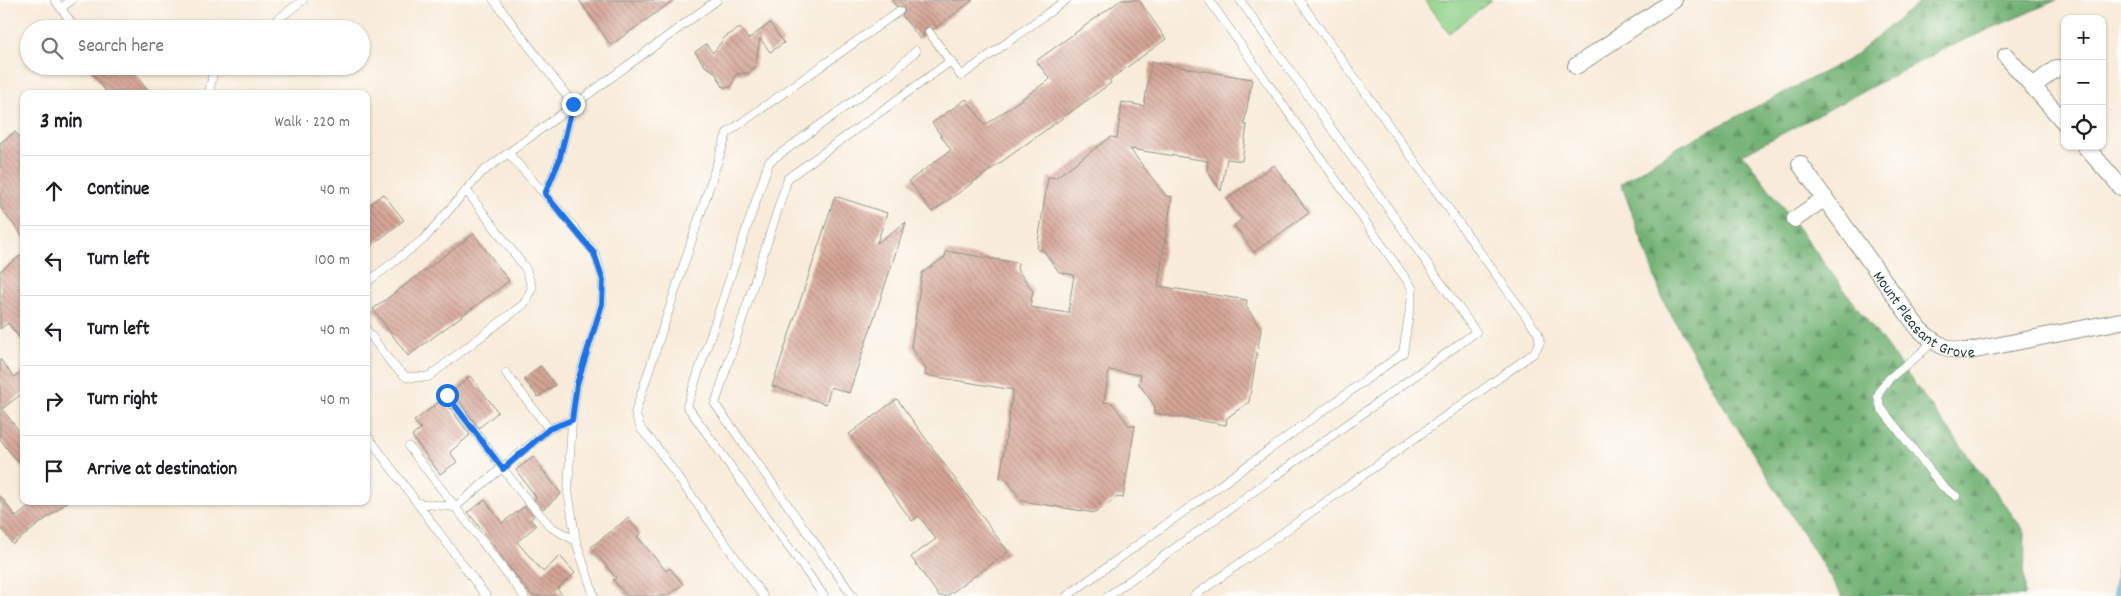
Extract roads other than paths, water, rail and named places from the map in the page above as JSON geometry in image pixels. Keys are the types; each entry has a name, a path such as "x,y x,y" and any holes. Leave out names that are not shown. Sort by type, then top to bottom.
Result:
{"street":[{"path":"1576,66 1674,0"},
{"path":"2006,56 2061,118"},
{"path":"2033,86 2056,68"},
{"path":"2088,150 2121,188"},
{"name":"Mount Pleasant Grove","path":"1800,164 1918,328 1932,341 1949,349 1970,350 2121,321"},
{"path":"1794,219 1825,198"}],"lane":[{"path":"55,0 70,20"},
{"path":"61,8 72,0"},
{"path":"276,20 302,0"},
{"path":"494,0 573,104"},
{"path":"370,280 424,239 481,173 717,0"},
{"path":"929,32 962,76 1066,0"},
{"path":"1067,596 1403,353 1413,289 1209,0"},
{"path":"1108,596 1476,332 1240,0"},
{"path":"1194,596 1534,352 1540,342 1538,333 1299,0"},
{"path":"763,596 655,445 641,429 635,413 727,133 899,11"},
{"path":"824,596 687,406 768,162 892,72 916,51"},
{"path":"853,596 715,404 788,178 951,62"},
{"path":"210,90 213,75"},
{"path":"545,194 559,161 573,104"},
{"path":"508,153 594,253 603,280 602,304 577,384 572,420 568,491 576,541 594,596"},
{"path":"370,334 392,364 406,376 428,377 524,304 532,288 526,269 466,190"},
{"path":"1932,341 1922,354 1881,387 1878,397 1881,408 1942,486 1956,496"},
{"path":"506,373 549,429"},
{"path":"447,395 503,469 551,527 576,541"},
{"path":"417,502 455,507 549,429 572,420"},
{"path":"370,439 486,596"},
{"path":"409,447 524,596"}],"water":[{"path":"2121,540 2121,596 2114,596 2113,594"}]}
